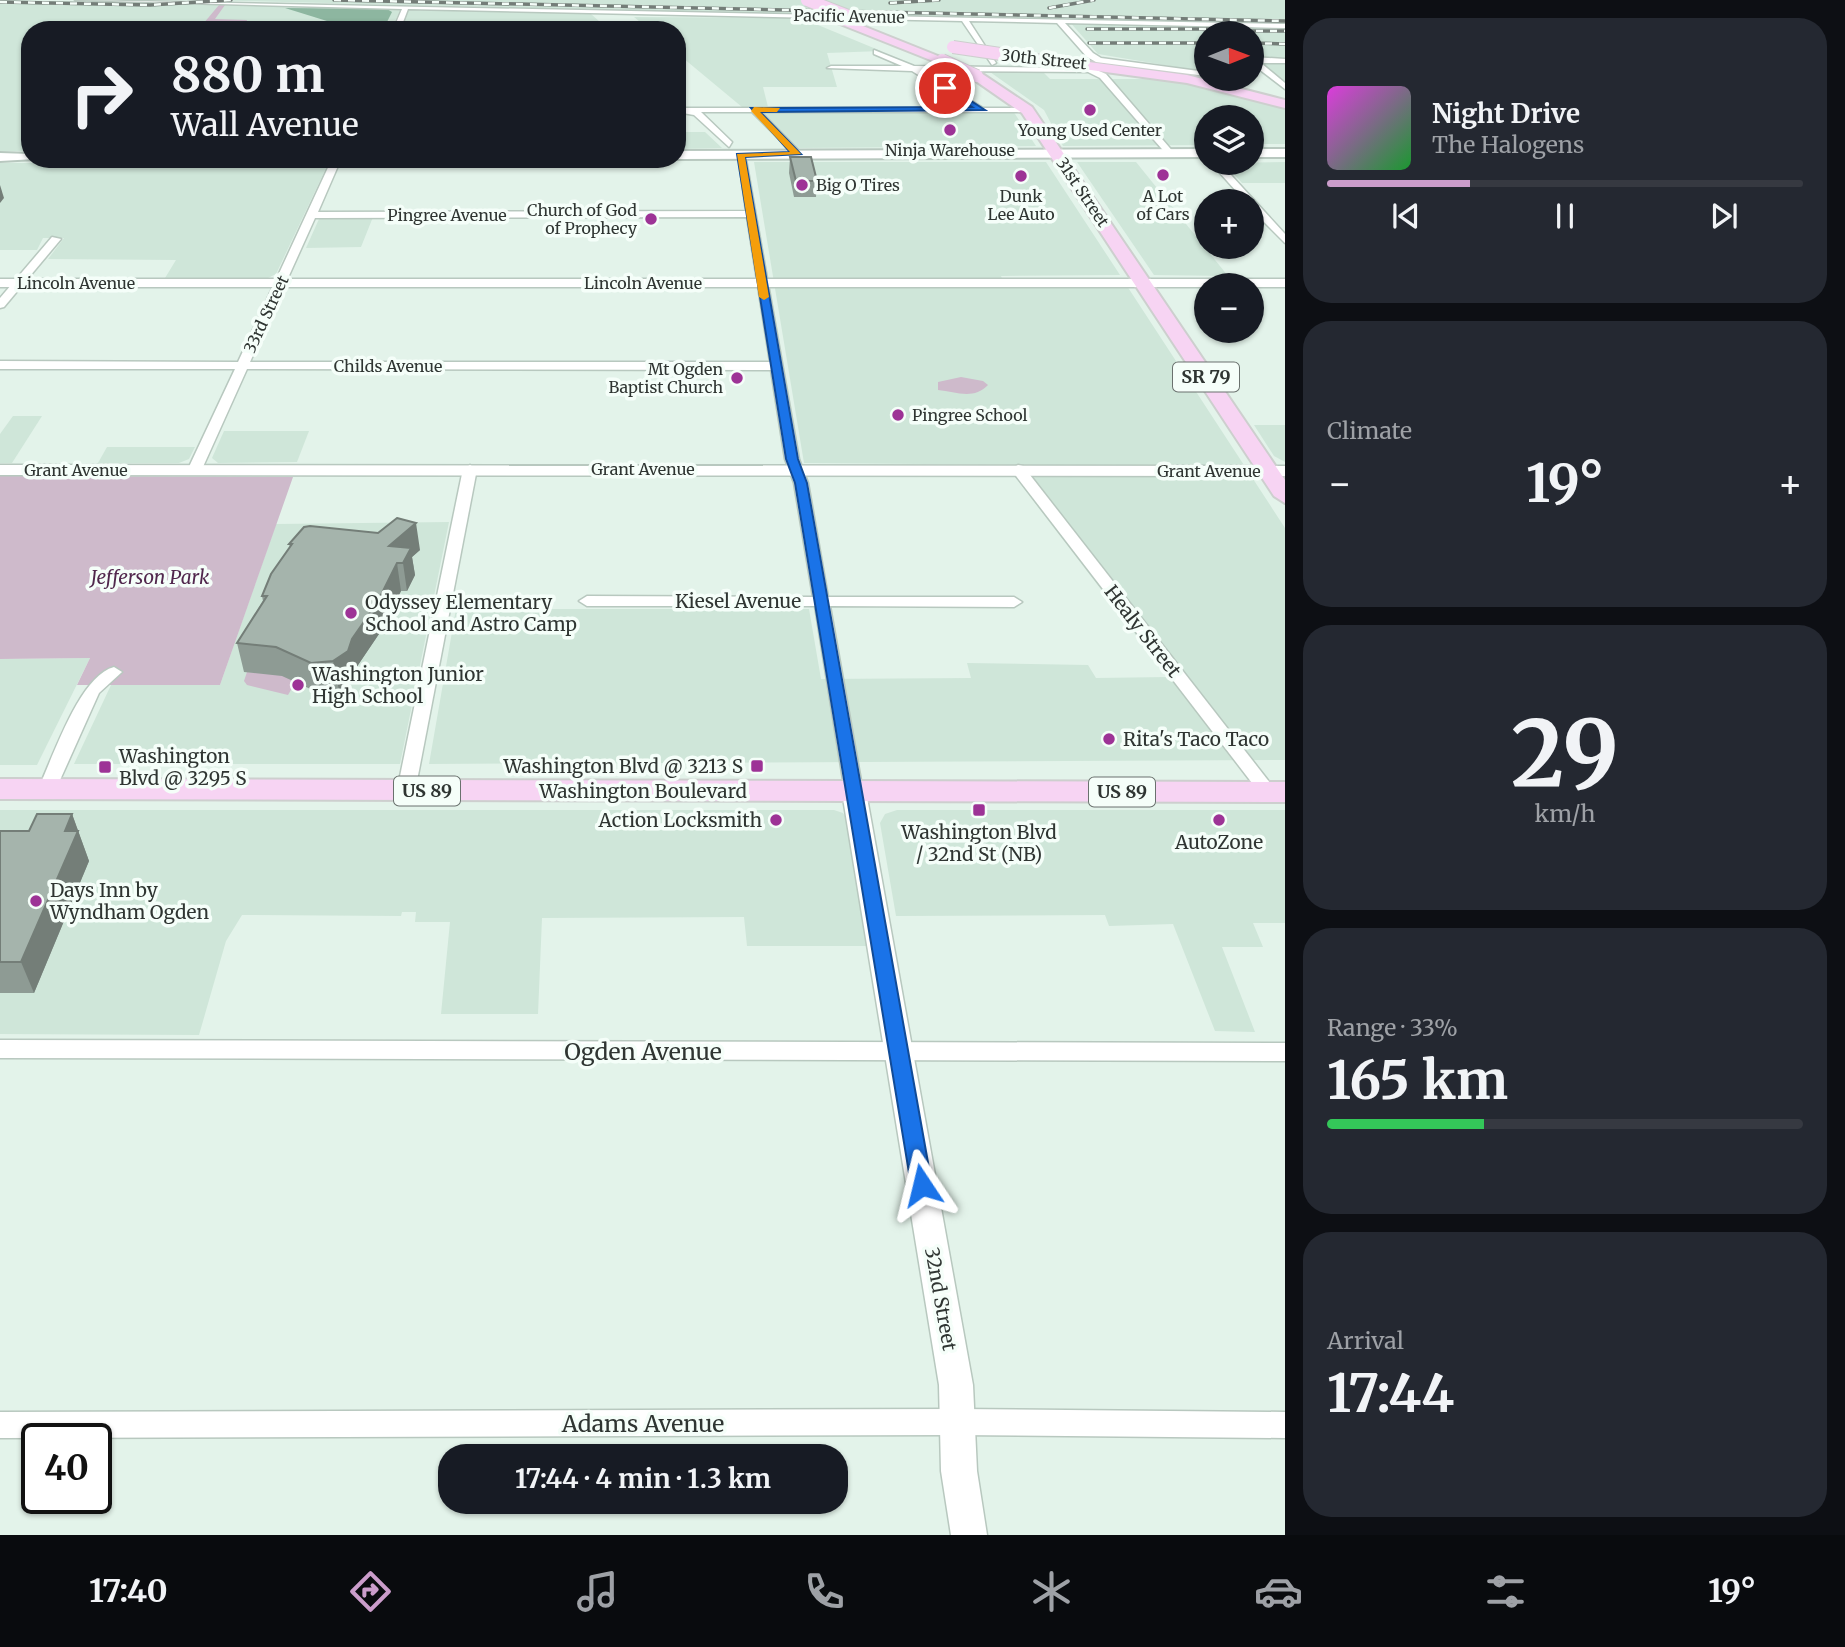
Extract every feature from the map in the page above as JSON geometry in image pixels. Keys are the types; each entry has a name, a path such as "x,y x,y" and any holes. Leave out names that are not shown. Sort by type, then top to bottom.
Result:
{"main road":[{"name":"31st Street","path":"802,2 829,16 978,76 1027,110 1143,283 1277,471 1285,496"},
{"name":"30th Street","path":"802,2 910,37 953,47 1163,73 1248,92 1285,104"},
{"path":"686,155 1194,153"},
{"path":"1264,153 1285,153"},
{"path":"0,158 21,158"},
{"name":"Washington Boulevard","path":"0,789 1276,792"}],"street":[{"name":"Pacific Avenue","path":"78,0 1285,26"},
{"path":"400,21 406,7"},
{"path":"963,18 996,68"},
{"path":"1058,20 1090,55 1099,60 1194,72"},
{"path":"877,52 914,69 981,110"},
{"path":"1264,60 1285,61"},
{"path":"831,68 1089,70 1104,76 1171,153"},
{"path":"1264,70 1285,87"},
{"path":"1264,76 1272,76"},
{"path":"686,110 1027,110"},
{"path":"754,110 797,154"},
{"path":"686,111 697,113 729,144"},
{"name":"32nd Street","path":"741,154 956,1385 959,1471 969,1535"},
{"name":"33rd Street","path":"195,469 333,168"},
{"path":"1226,175 1239,189"},
{"name":"Pingree Avenue","path":"312,215 751,214"},
{"path":"1264,217 1285,240"},
{"path":"0,305 56,239"},
{"name":"Lincoln Avenue","path":"0,283 1285,283"},
{"name":"Childs Avenue","path":"0,365 776,366"},
{"path":"407,791 470,469"},
{"name":"Healy Street","path":"1018,469 1276,792"},
{"name":"Grant Avenue","path":"0,470 1277,471"},
{"name":"Kiesel Avenue","path":"587,601 1014,602"},
{"path":"47,789 92,691 114,673"},
{"name":"Ogden Avenue","path":"0,1049 1285,1052"},
{"name":"Adams Avenue","path":"0,1425 957,1422 1285,1425"}],"shaded area":[{"path":"0,0 400,10 395,21 21,21 21,151 0,151"},
{"path":"197,0 1285,0 1285,82 1264,66 1264,21 1194,21 1194,70 1098,54 1068,20"},
{"path":"285,8 387,9 392,12 388,21 327,21"},
{"path":"409,8 591,14 599,21 404,21"},
{"path":"634,17 801,18 881,51 827,53 837,87 763,87 768,107 742,107 686,60 686,21 639,21"},
{"path":"1042,71 1050,79 1180,79 1194,82 1194,91 1240,93 1285,109 1285,144 1264,144 1264,105 1194,105 1194,145 1063,146 1044,110 990,72"},
{"path":"760,111 1013,111 1036,146 797,148"},
{"path":"686,132 705,132 722,148 686,149"},
{"path":"754,162 1046,162 1120,275 1001,276 1005,285 1127,286 1285,528 1285,760 429,764 456,609 809,609 821,679 971,678 967,663 1088,665 1096,678 1168,677 1012,473 1066,472 1062,465 804,463"},
{"path":"1077,162 1136,162 1194,234 1194,259 1214,259 1226,273 1154,275"},
{"path":"1264,162 1285,162 1285,183 1242,183 1235,175 1264,175"},
{"path":"0,163 21,163 21,168 326,168 276,274 268,278 165,278 176,260 48,259 64,238 43,238 37,250 0,250"},
{"path":"373,217 361,247 306,248 319,219"},
{"path":"13,416 42,416 12,463 0,463 0,434"},
{"path":"1254,425 1285,425 1285,462 1274,456"},
{"path":"224,431 309,431 297,462 218,463 212,458"},
{"path":"107,447 195,447 189,459 179,463 98,463"},
{"path":"449,522 400,764 74,764 111,685 220,685 276,524"},
{"path":"90,658 37,765 0,765 0,659"},
{"path":"0,810 834,810 843,813 848,820 869,946 747,946 744,917 542,918 538,1014 441,1014 450,922 415,922 416,912 402,912 401,916 242,915 226,941 199,1035 0,1034"},
{"path":"897,810 1285,810 1285,923 1253,923 1263,947 1222,947 1255,1032 1215,1031 1173,924 1109,926 1105,915 896,916 880,823 885,814"}],"green space":[{"path":"219,5 225,5 215,19 247,20 247,21 206,21"},
{"path":"961,377 983,381 988,385 971,394 938,390 938,382"},
{"name":"Jefferson Park","path":"0,476 293,477 220,685 77,685 90,658 0,659"},
{"path":"247,672 299,676 288,695 247,685 244,681"}],"building":[{"path":"790,157 811,157 817,181 796,181"},
{"path":"397,518 416,523 389,546 411,548 403,563 397,563 377,603 352,639 348,651 333,661 311,663 276,647 237,643 267,596 262,596 271,574 292,544 289,544 304,527 378,533"},
{"path":"37,814 72,814 65,831 78,831 21,962 0,962 0,831 29,831"}],"railway":[{"path":"0,2 150,5 231,0"},
{"path":"334,0 1285,21"},
{"path":"890,3 939,0"},
{"path":"1049,8 1094,0"},
{"path":"1087,29 1194,29"},
{"path":"1264,31 1285,31"},
{"path":"1089,43 1194,43"},
{"path":"1264,43 1285,44"}],"slow traffic":[{"path":"764,297 741,154 797,154 754,110 777,110"}],"place":[{"name":"Young Used Center","path":"1090,110"},
{"name":"Ninja Warehouse","path":"950,130"},
{"name":"A Lot of Cars","path":"1163,175"},
{"name":"Dunk Lee Auto","path":"1021,176"},
{"name":"Big O Tires","path":"802,185"},
{"name":"Church of God of Prophecy","path":"651,219"},
{"name":"Mt Ogden Baptist Church","path":"737,378"},
{"name":"Pingree School","path":"898,415"},
{"name":"Odyssey Elementary School and Astro Camp","path":"351,613"},
{"name":"Washington Junior High School","path":"298,685"},
{"name":"Rita's Taco Taco","path":"1109,739"},
{"name":"Washington Blvd @ 3213 S","path":"757,766"},
{"name":"Washington Blvd @ 3295 S","path":"105,767"},
{"name":"Washington Blvd / 32nd St (NB)","path":"979,810"},
{"name":"Action Locksmith","path":"776,820"},
{"name":"AutoZone","path":"1219,820"},
{"name":"Days Inn by Wyndham Ogden","path":"36,901"}],"route":[{"path":"922,1185 801,483 792,459 741,154 797,154 754,110 981,110 945,88"}]}
